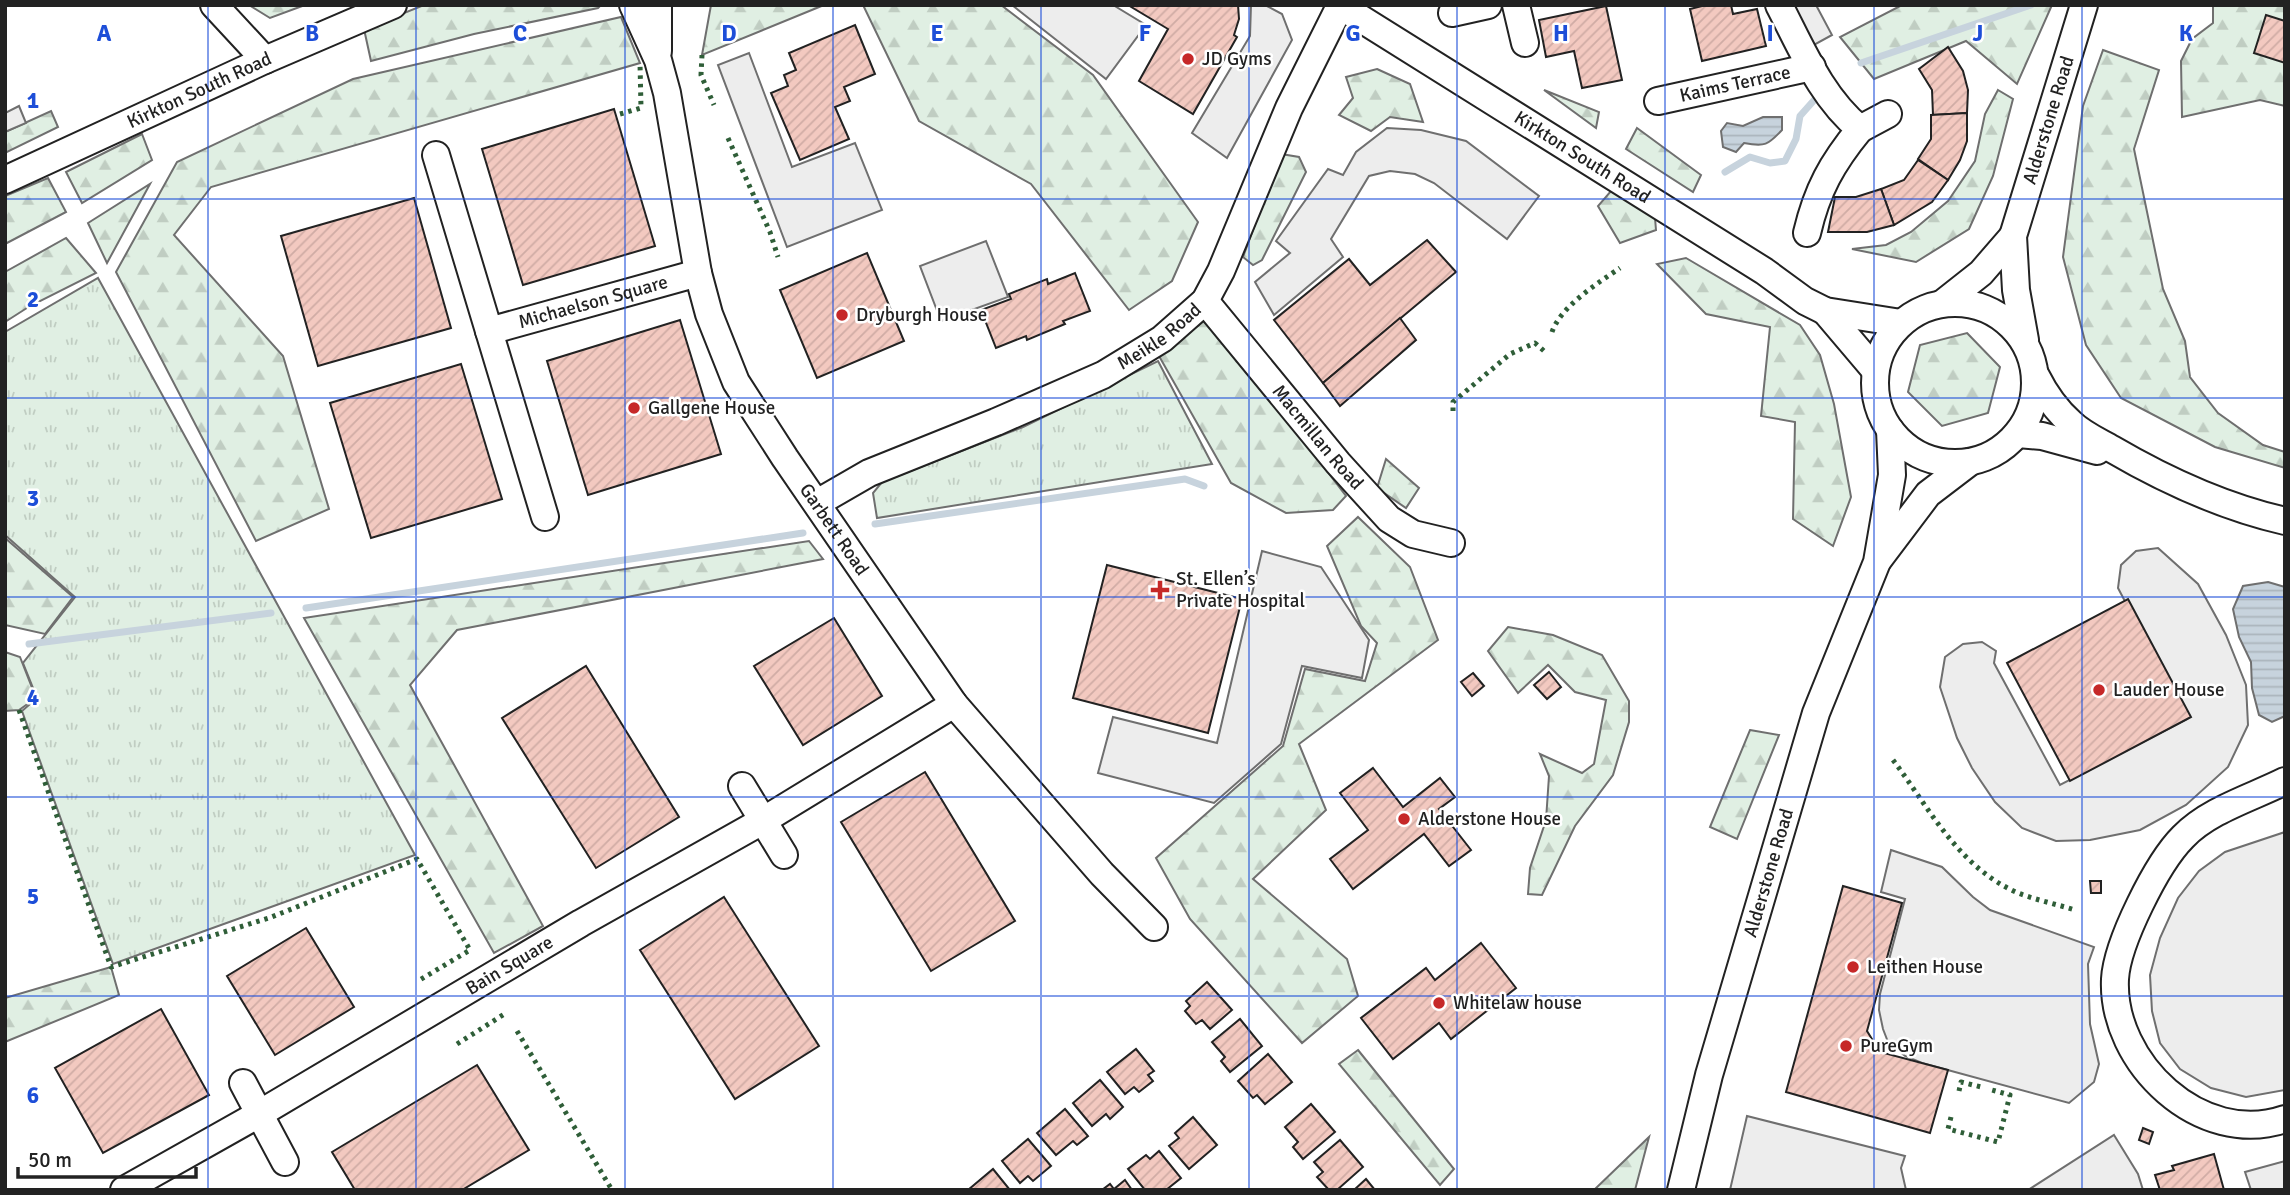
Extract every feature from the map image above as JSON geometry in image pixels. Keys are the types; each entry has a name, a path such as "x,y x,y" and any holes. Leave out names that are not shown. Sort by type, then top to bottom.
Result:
{"street":[{"path":"214,5 265,60"},
{"name":"Kirkton South Road","path":"5,180 265,60 393,5"},
{"name":"Garbett Road","path":"633,5 658,60 676,137 698,273 709,314 736,382 954,704 1102,874 1154,927"},
{"name":"Garbett Road","path":"657,5 658,60"},
{"path":"1452,13 1488,5"},
{"path":"1516,5 1525,43"},
{"name":"Kaims Terrace","path":"1779,5 1827,94 1841,113 1860,129"},
{"name":"Alderstone Road","path":"2025,342 2016,290 2013,236 2084,5"},
{"name":"Kirkton South Road","path":"1339,6 1764,271 1805,301 1825,311 1901,323"},
{"name":"Meikle Road","path":"817,503 869,473 1103,375 1162,340 1205,301 1221,271 1250,195 1289,108 1339,6"},
{"name":"Kaims Terrace","path":"1658,101 1812,66"},
{"path":"1807,233 1812,209 1822,183 1841,152 1860,129 1888,114"},
{"path":"436,155 545,517"},
{"name":"Alderstone Road","path":"1943,303 1981,273 2013,236"},
{"name":"Michaelson Square","path":"489,331 698,273"},
{"name":"Macmillan Road","path":"1205,301 1338,463 1389,519 1413,534 1451,543"},
{"path":"2036,376 2035,397 2029,416 2018,434 2004,447 1970,462 1948,463 1925,457 1906,446 1890,430 1880,411 1875,391 1875,370 1884,344 1901,323 1921,309 1943,303 1967,303 1990,310 2010,323 2025,342 2036,376 2049,401 2073,425 2139,465"},
{"name":"Kirkton South Road","path":"1825,311 1875,370"},
{"name":"Alderstone Road","path":"1681,1190 1709,1075 1816,713 1877,562 1892,475 1890,430"},
{"path":"2018,434 2070,442 2139,465 2211,498 2285,521"},
{"name":"Alderstone Road","path":"1877,562 1928,494 1970,462"},
{"name":"Bain Square","path":"124,1190 259,1114 559,936 764,820 954,704"},
{"path":"2285,781 2217,813 2183,837 2164,863 2134,917 2124,940 2115,978 2117,1008 2124,1033 2147,1072 2183,1105 2221,1122 2253,1125 2285,1119"},
{"path":"742,786 784,855"},
{"path":"243,1083 285,1162"}],"green space":[{"path":"249,5 305,5 270,18"},
{"path":"424,5 601,5 598,8 474,34 371,61 364,29"},
{"path":"711,5 824,5 702,55"},
{"path":"863,5 1001,5 1093,75 1198,222 1172,281 1129,310 1031,184 919,121"},
{"path":"1902,5 2052,5 2017,84 1966,41 1874,79 1840,37"},
{"path":"2213,5 2285,5 2285,106 2260,100 2182,117 2181,61 2192,39 2213,23"},
{"path":"621,17 640,63 211,187 174,235 283,356 329,509 256,541 116,272 177,162 353,79"},
{"path":"2103,50 2159,70 2134,149 2163,289 2185,341 2190,377 2218,413 2263,445 2285,452 2285,468 2215,447 2121,398 2086,345 2063,257 2083,106"},
{"path":"1377,69 1410,84 1423,122 1390,117 1371,131 1339,115 1353,98 1346,77"},
{"path":"1544,90 1599,112 1596,128"},
{"path":"1998,90 2013,99 1993,176 1969,229 1916,262 1852,249 1886,245 1911,232 1948,201 1975,161 1985,114"},
{"path":"51,111 58,127 5,153 5,132"},
{"path":"1637,128 1701,175 1693,192 1626,149"},
{"path":"142,134 152,160 82,203 66,172"},
{"path":"1281,154 1299,157 1306,172 1262,260 1253,265 1243,257"},
{"path":"48,178 66,212 5,244 5,196"},
{"path":"150,184 107,263 88,223"},
{"path":"1611,191 1655,218 1656,230 1620,243 1598,206"},
{"path":"66,238 96,273 30,306 5,322 5,272"},
{"path":"1686,258 1800,325 1820,355 1834,404 1851,497 1833,546 1793,519 1795,422 1761,416 1770,327 1706,314 1657,264"},
{"path":"98,278 415,855 113,964 22,711 37,698 23,663 75,597 5,535 5,332"},
{"path":"1209,317 1346,496 1333,510 1286,513 1231,483 1159,356"},
{"path":"1967,333 2000,367 1988,413 1942,426 1908,392 1920,345"},
{"path":"1158,361 1212,464 877,518 873,493 882,482 1023,427"},
{"path":"1386,459 1419,488 1406,508 1377,488"},
{"path":"1358,517 1410,567 1438,640 1299,744 1326,810 1253,879 1347,959 1358,996 1302,1043 1190,919 1156,858 1283,746 1305,669 1365,681 1377,643 1361,626 1327,546"},
{"path":"5,538 73,597 45,634 5,625"},
{"path":"809,541 823,559 457,630 410,685 543,926 494,953 304,618"},
{"path":"1508,627 1553,635 1602,655 1629,701 1629,722 1613,775 1575,826 1542,895 1528,894 1530,868 1546,820 1549,776 1540,754 1582,773 1594,764 1606,700 1575,692 1548,665 1518,693 1488,651"},
{"path":"5,652 20,657 36,698 19,710 5,711"},
{"path":"1750,730 1779,735 1737,839 1710,827"},
{"path":"111,967 119,995 5,1042 5,998"},
{"path":"1358,1050 1454,1169 1440,1185 1339,1064"},
{"path":"1649,1137 1635,1190 1594,1190"}],"shaded area":[{"path":"1012,5 1113,5 1146,25 1106,79"},
{"path":"1251,5 1265,5 1282,14 1292,40 1227,158 1192,133 1250,36"},
{"path":"1779,5 1816,5 1832,35 1803,51"},
{"path":"749,53 792,167 855,143 882,210 787,247 718,65"},
{"path":"19,106 26,123 5,132 5,113"},
{"path":"1763,117 1782,117 1782,130 1769,142 1762,145 1744,143 1736,152 1723,147 1721,131 1727,123 1743,126"},
{"path":"1387,128 1421,130 1466,141 1539,196 1507,239 1434,183 1415,174 1390,171 1369,176 1331,239 1343,257 1274,315 1255,282 1290,253 1276,241 1328,169 1343,175 1356,152"},
{"path":"986,241 1008,297 941,321 920,266"},
{"path":"2158,548 2198,584 2226,635 2246,685 2248,725 2228,767 2186,805 2140,830 2090,840 2056,841 2022,828 1995,802 1972,768 1957,738 1940,687 1945,657 1963,644 1982,642 1996,651 1994,663 2060,785 2187,719 2118,588 2121,565 2136,551"},
{"path":"1262,551 1321,567 1369,640 1362,678 1302,666 1281,744 1214,803 1098,773 1113,717 1217,743"},
{"path":"2268,582 2285,587 2285,716 2272,722 2259,715 2252,688 2251,662 2239,637 2233,609 2243,586"},
{"path":"2285,832 2285,1090 2246,1097 2211,1088 2180,1069 2160,1043 2152,1011 2150,975 2160,938 2178,898 2199,871 2225,852"},
{"path":"1891,850 1942,867 1990,910 2094,947 2088,964 2090,1024 2099,1064 2094,1082 2069,1103 1922,1063 1905,1056 1888,1042 1879,1010 1880,994 1905,899 1881,892"},
{"path":"1747,1116 1905,1156 1901,1168 1906,1190 1730,1190"},
{"path":"2114,1135 2138,1174 2143,1190 2028,1190"},
{"path":"2285,1161 2285,1190 2251,1190 2245,1172"}],"building":[{"name":"JD Gyms","path":"1128,5 1238,5 1239,19 1234,35 1237,37 1193,114 1139,81 1168,29"},
{"path":"1706,5 1731,5 1733,14 1757,9 1766,46 1702,61 1690,9"},
{"path":"1606,6 1622,80 1582,88 1574,51 1546,57 1539,20"},
{"path":"2266,15 2285,21 2285,63 2254,53"},
{"path":"855,25 875,74 844,87 850,101 835,107 849,139 800,160 771,93 788,86 784,75 796,70 789,53"},
{"path":"1948,47 1963,71 1968,90 1967,113 1933,115 1932,90 1919,69"},
{"path":"614,109 655,246 523,285 482,149"},
{"path":"1967,113 1967,141 1948,180 1918,159 1931,139 1931,115"},
{"path":"1918,160 1948,180 1932,202 1894,225 1881,189 1904,180"},
{"path":"1881,189 1894,225 1867,232 1828,232 1835,197 1856,197"},
{"path":"414,198 451,328 318,366 281,236"},
{"path":"1427,240 1456,272 1323,383 1274,320 1349,259 1370,285"},
{"name":"Dryburgh House","path":"867,253 904,341 817,378 780,290"},
{"path":"1075,273 1090,311 1063,321 1065,324 1027,340 1026,336 996,348 981,310 1011,299 1009,294 1047,279 1048,284"},
{"path":"1400,318 1416,340 1340,406 1323,383"},
{"name":"Gallgene House","path":"680,320 721,454 588,495 547,361"},
{"path":"461,364 502,499 371,538 330,403"},
{"path":"1107,565 1242,599 1208,733 1073,698"},
{"name":"Lauder House","path":"2128,599 2191,717 2070,781 2007,663"},
{"path":"834,618 882,696 803,745 754,666"},
{"path":"586,666 679,817 596,868 502,718"},
{"path":"1549,672 1561,687 1547,699 1534,685"},
{"path":"1473,673 1484,686 1472,696 1461,682"},
{"name":"Alderstone House","path":"1373,768 1403,807 1440,778 1455,797 1439,809 1471,850 1449,866 1424,834 1353,889 1330,859 1368,830 1340,793"},
{"path":"925,772 1015,921 931,971 841,822"},
{"path":"2090,881 2101,881 2101,893 2091,893"},
{"name":"Leithen House","path":"1843,886 1902,903 1867,1031 1880,1052 1948,1070 1930,1133 1786,1092"},
{"path":"724,897 819,1046 735,1099 640,950"},
{"path":"306,928 354,1007 275,1055 227,976"},
{"name":"Whitelaw house","path":"1481,943 1516,988 1451,1039 1439,1023 1393,1059 1361,1018 1426,968 1435,980"},
{"path":"1207,982 1232,1010 1210,1029 1202,1020 1196,1024 1185,1011 1190,1006 1186,1001"},
{"path":"161,1009 209,1095 103,1153 55,1068"},
{"path":"1240,1019 1262,1046 1230,1072 1221,1061 1225,1057 1212,1042"},
{"path":"1136,1049 1154,1071 1148,1075 1153,1081 1139,1092 1134,1087 1125,1094 1107,1072"},
{"path":"1268,1054 1292,1082 1265,1104 1257,1095 1253,1098 1238,1081"},
{"path":"477,1065 529,1150 462,1190 355,1190 332,1152"},
{"path":"1100,1080 1123,1107 1110,1119 1106,1114 1092,1126 1073,1103"},
{"path":"1311,1104 1335,1132 1303,1159 1293,1147 1298,1142 1285,1127"},
{"path":"1065,1109 1088,1136 1077,1145 1073,1141 1056,1155 1037,1133"},
{"path":"1193,1117 1217,1145 1189,1169 1169,1146 1179,1138 1175,1133"},
{"path":"2143,1128 2153,1132 2149,1144 2139,1140"},
{"path":"1028,1139 1051,1166 1033,1181 1028,1176 1020,1183 1002,1161"},
{"path":"1340,1140 1363,1167 1337,1190 1329,1190 1317,1177 1323,1172 1314,1162"},
{"path":"1159,1151 1181,1178 1166,1190 1145,1190 1128,1169 1146,1155 1150,1159"},
{"path":"2214,1154 2224,1190 2160,1190 2155,1175 2174,1170 2172,1166"},
{"path":"993,1169 1010,1190 968,1190"},
{"path":"1366,1179 1375,1190 1354,1190"},
{"path":"1125,1180 1132,1190 1102,1190 1110,1184 1114,1189"}],"waterway":[{"path":"1861,63 2031,5"},
{"path":"1725,172 1750,157 1770,163 1785,161 1796,139 1800,116 1816,98"},
{"path":"875,524 1185,479 1204,486"},
{"path":"306,608 803,533"},
{"path":"29,644 271,613"}],"hedge":[{"path":"702,55 701,75 714,105"},
{"path":"620,114 641,108 640,63"},
{"path":"728,138 770,232 778,257"},
{"path":"1552,332 1572,304 1620,268"},
{"path":"1453,411 1453,402 1510,354 1535,343 1544,351"},
{"path":"19,710 111,967 269,918 417,859 470,950 418,981"},
{"path":"1893,760 1947,835 1978,868 2018,893 2075,910"},
{"path":"457,1044 506,1013"},
{"path":"517,1031 612,1190"},
{"path":"1959,1091 1961,1082 1981,1087"},
{"path":"1951,1117 1948,1129 1998,1142 2010,1095 1992,1090"}],"place":[{"name":"JD Gyms","path":"1188,59"},
{"name":"Dryburgh House","path":"842,315"},
{"name":"Gallgene House","path":"634,408"},
{"name":"St. Ellen’s Private Hospital","path":"1160,590"},
{"name":"Lauder House","path":"2099,690"},
{"name":"Alderstone House","path":"1404,819"},
{"name":"Leithen House","path":"1853,967"},
{"name":"Whitelaw house","path":"1439,1003"},
{"name":"PureGym","path":"1846,1046"}]}
